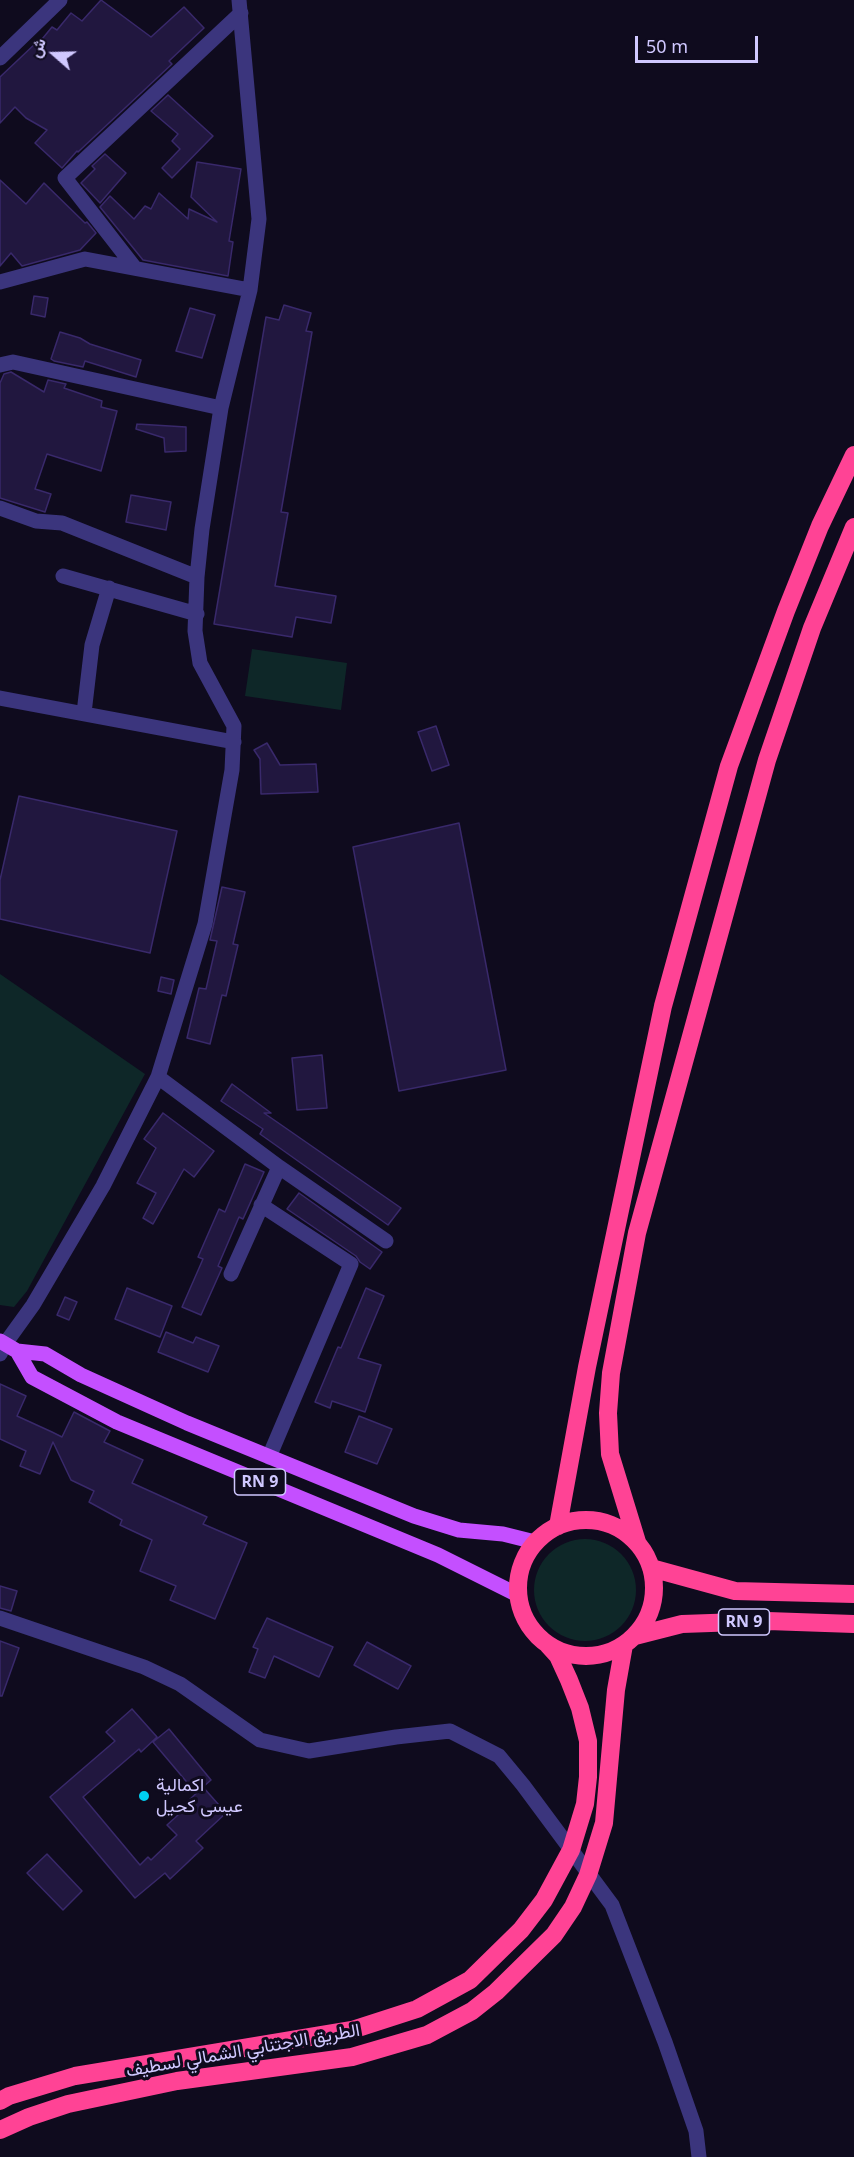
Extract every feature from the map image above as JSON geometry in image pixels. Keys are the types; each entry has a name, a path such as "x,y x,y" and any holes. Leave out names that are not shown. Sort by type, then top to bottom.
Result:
{"highway":[{"path":"558,1526 588,1367 663,1006 729,766 820,526 854,455"},
{"path":"637,1542 610,1454 608,1413 611,1373 637,1233 767,760 812,628 854,527"},
{"name":"RN 9","path":"579,1520 600,1521 620,1529 637,1542 651,1568 654,1582 652,1604 644,1624 630,1640 612,1652 585,1657 572,1655 548,1645 530,1628 524,1618 518,1594 521,1567 535,1542 558,1526 579,1520"},
{"name":"RN 9","path":"651,1568 735,1591 854,1594"},
{"name":"RN 9","path":"630,1640 682,1624 768,1621 854,1624"},
{"name":"الطريق الاجتنابي الشمالي لسطيف","path":"0,2130 68,2104 177,2082 352,2056 427,2035 472,2010 496,1992 554,1935 573,1907 588,1875 604,1823 616,1690 630,1640"},
{"name":"الطريق الاجتنابي الشمالي لسطيف","path":"0,2101 75,2076 352,2030 417,2009 470,1980 521,1930 544,1900 571,1850 585,1804 588,1741 573,1689 558,1656 548,1645"}],"main road":[{"name":"RN 9","path":"5,1348 45,1354 98,1383 269,1457 414,1516 459,1530 503,1534 535,1542"},
{"name":"RN 9","path":"5,1348 32,1377 117,1422 438,1555 518,1594"}],"street":[{"path":"0,58 60,0"},
{"path":"135,268 65,178 240,6"},
{"path":"5,1348 103,1186 158,1077 205,924 232,770 234,726 200,663 195,632 202,529 221,408 250,290 260,219 240,6"},
{"path":"0,282 85,259 250,290"},
{"path":"0,365 13,362 221,408"},
{"path":"0,508 36,521 62,523 197,577"},
{"path":"63,576 196,614"},
{"path":"84,713 92,645 109,588"},
{"path":"0,698 234,742"},
{"path":"158,1077 279,1167 386,1241"},
{"path":"231,1274 279,1167"},
{"path":"261,1205 351,1264 269,1457"},
{"path":"0,1618 144,1667 180,1684 260,1740 309,1750 450,1731 499,1756 612,1905 665,2042 696,2131 699,2157"}],"green space":[{"path":"252,649 347,663 341,710 245,696"},
{"path":"0,974 145,1074 27,1291 14,1307 0,1305"},
{"path":"585,1539 605,1543 621,1554 632,1570 636,1590 632,1610 621,1626 605,1637 585,1641 565,1637 549,1626 538,1610 534,1590 538,1570 549,1554 565,1543"}],"building":[{"path":"101,0 151,37 184,7 204,28 169,61 172,64 77,151 62,168 35,143 47,130 26,118 15,107 0,123 0,77 37,42 38,44 52,27 57,30 71,13 82,21"},
{"path":"168,95 213,136 172,178 162,168 180,149 172,141 178,134 151,111"},
{"path":"105,154 126,173 100,203 81,183 95,169 92,166"},
{"path":"197,162 241,169 229,241 233,242 228,276 143,260 100,207 110,196 134,219 145,206 151,209 159,193 188,219 189,209 217,222 191,197"},
{"path":"0,180 26,204 44,183 96,233 80,250 22,266 11,253 0,266"},
{"path":"34,296 48,298 45,317 31,314"},
{"path":"284,305 311,313 306,331 312,332 281,512 288,513 275,586 336,596 331,623 296,617 292,637 214,624 266,317 279,320"},
{"path":"190,308 215,315 202,358 176,351"},
{"path":"60,332 141,360 136,377 85,361 83,367 54,361 51,359"},
{"path":"11,372 44,392 48,380 66,384 64,388 102,401 101,407 117,411 101,471 47,454 35,489 51,494 45,512 0,498 0,383 4,374"},
{"path":"137,424 186,427 186,451 165,452 164,438 136,429"},
{"path":"131,495 171,502 166,530 126,522"},
{"path":"436,726 449,765 432,771 418,732"},
{"path":"267,743 280,765 316,764 318,792 261,794 260,759 254,750"},
{"path":"19,796 177,831 150,953 0,919 0,880"},
{"path":"459,823 506,1070 399,1091 353,847"},
{"path":"222,887 245,892 233,944 238,945 226,996 222,995 210,1044 187,1038 199,988 206,989 217,941 210,940"},
{"path":"161,977 174,980 171,994 158,991"},
{"path":"322,1055 327,1108 297,1110 292,1058"},
{"path":"232,1084 271,1113 264,1113 401,1208 388,1225 260,1134 263,1129 221,1101"},
{"path":"163,1113 214,1151 194,1177 184,1169 153,1224 143,1218 156,1193 137,1183 156,1148 144,1139"},
{"path":"245,1164 264,1172 243,1219 239,1217 218,1266 222,1268 201,1315 182,1307 203,1259 198,1257 219,1209 225,1212"},
{"path":"299,1193 382,1252 370,1269 356,1256 287,1209"},
{"path":"127,1288 172,1306 160,1337 115,1319"},
{"path":"366,1288 384,1296 358,1358 381,1365 365,1412 332,1401 330,1408 315,1402"},
{"path":"65,1297 77,1302 69,1320 57,1315"},
{"path":"166,1332 193,1343 196,1337 219,1346 208,1372 158,1352"},
{"path":"0,1384 26,1396 17,1416 62,1437 74,1412 110,1431 104,1442 143,1460 132,1483 207,1517 203,1524 247,1543 215,1619 170,1600 176,1586 140,1571 152,1540 120,1525 122,1520 89,1502 94,1491 71,1480 53,1442 40,1474 20,1466 26,1451 0,1439"},
{"path":"359,1416 392,1429 377,1464 345,1452"},
{"path":"0,1586 17,1591 11,1611 0,1608"},
{"path":"267,1618 333,1647 319,1677 274,1656 265,1678 249,1672 258,1649 253,1647"},
{"path":"0,1641 19,1648 2,1696 0,1696"},
{"path":"367,1642 411,1666 398,1689 354,1665"},
{"path":"132,1709 157,1737 141,1752 139,1749 83,1797 140,1865 148,1857 151,1860 177,1835 167,1825 189,1805 187,1802 203,1787 226,1813 196,1841 203,1848 170,1879 165,1873 135,1898 50,1797 115,1741 106,1732"},
{"path":"169,1729 211,1780 196,1793 153,1742"},
{"path":"47,1854 82,1891 63,1910 27,1873"}],"place":[{"name":"اكمالية عيسى كحيل","path":"144,1796"}]}
